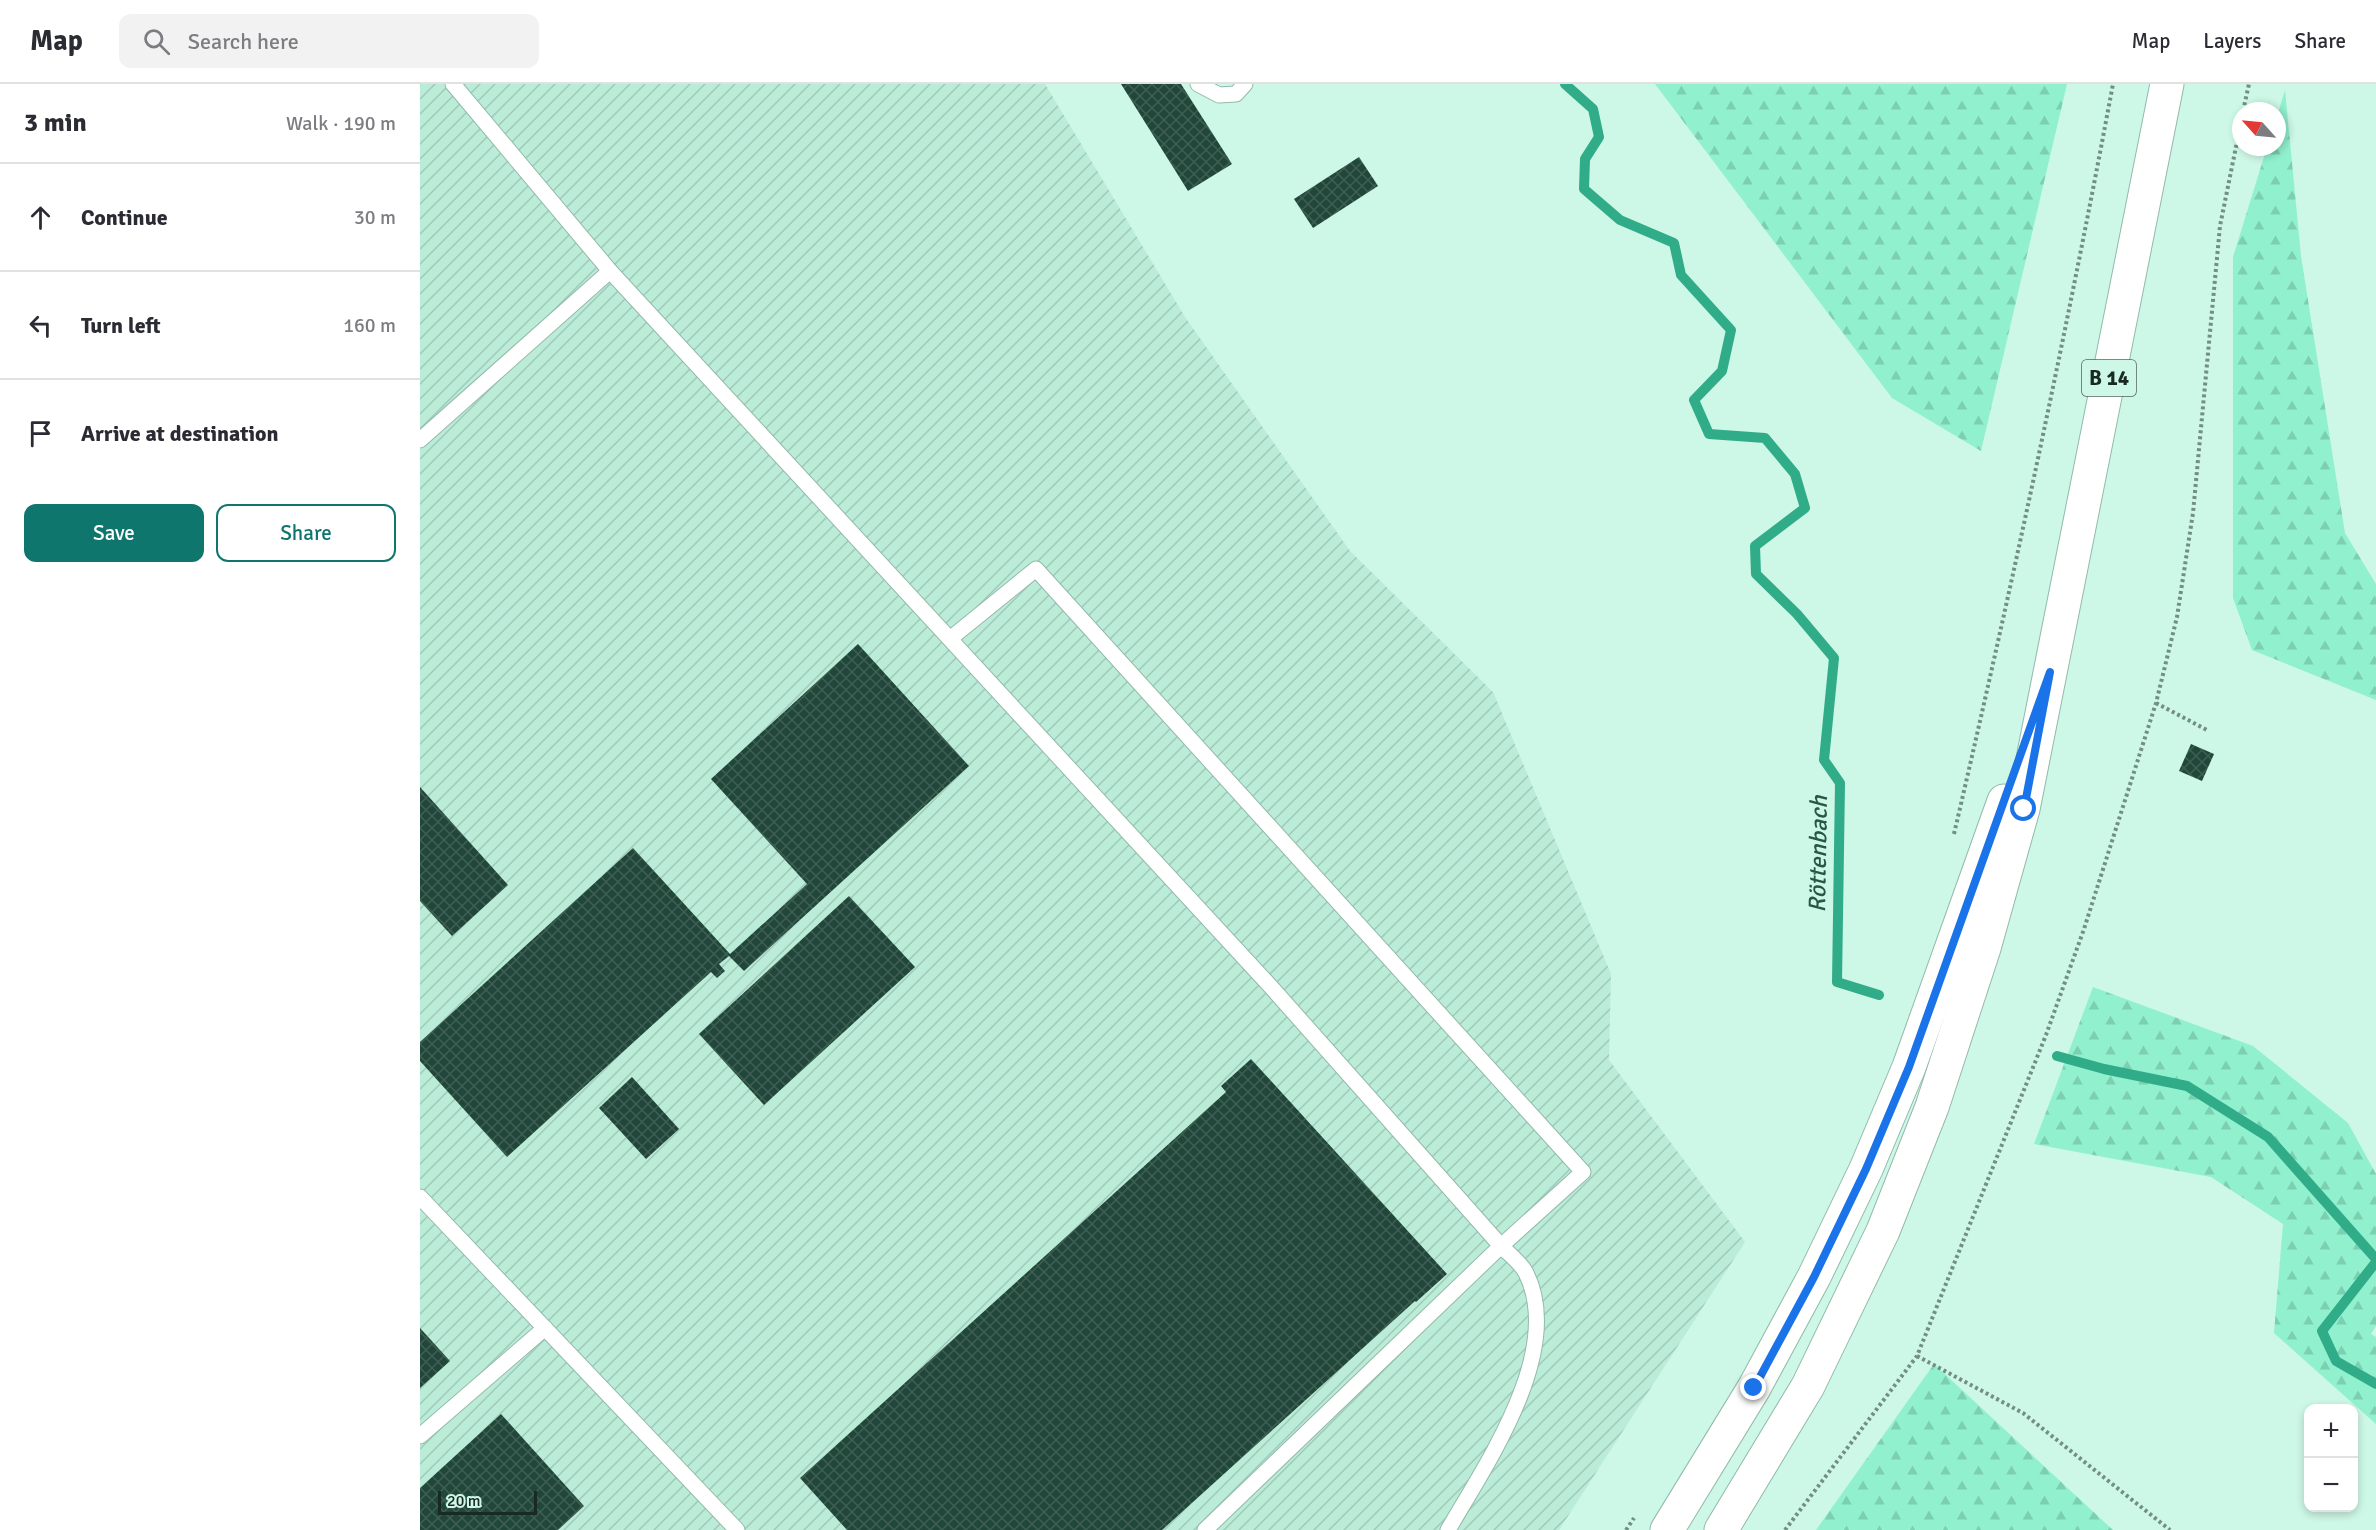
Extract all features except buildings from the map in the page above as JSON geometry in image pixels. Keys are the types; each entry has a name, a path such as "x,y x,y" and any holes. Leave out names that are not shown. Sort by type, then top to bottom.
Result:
{"main road":[{"name":"B 14","path":"1720,1530 1808,1386 1882,1231 1932,1107 1984,948 2024,809 2167,84"},
{"name":"B 14","path":"1667,1530 1754,1388 1814,1277 1866,1169 1909,1067 2050,672"}],"lane":[{"path":"453,84 610,271 1272,988 1501,1246 1526,1271 1536,1303 1535,1347 1524,1387 1500,1440 1448,1530"},
{"path":"1198,84 1219,95 1236,94 1245,84"},
{"path":"420,440 610,271"},
{"path":"951,638 1036,570 1583,1172 1501,1246 1205,1530"},
{"path":"420,1197 737,1530"},
{"path":"420,1436 544,1328"}],"path":[{"path":"1953,837 2007,608 2066,332 2113,84"},
{"path":"2245,102 2249,84"},
{"path":"1785,1530 1917,1356 2046,1035 2084,928 2156,704 2177,617 2191,524 2220,226 2234,156"},
{"path":"2156,704 2207,730"},
{"path":"1917,1356 2023,1413 2170,1530"},
{"path":"1626,1530 1639,1510"}],"shaded area":[{"path":"420,84 1045,84 1185,317 1350,551 1493,692 1611,974 1609,1060 1745,1242 1559,1530 420,1530"}],"green space":[{"path":"1655,84 2067,84 1981,451 1892,398"},
{"path":"2285,90 2301,256 2345,533 2376,584 2376,700 2252,650 2233,598 2233,257 2264,156 2286,156 2286,102 2281,102"},
{"path":"2093,987 2253,1046 2348,1123 2376,1174 2376,1326 2371,1334 2376,1337 2376,1424 2358,1408 2358,1404 2354,1404 2274,1333 2283,1224 2211,1177 2034,1144"},
{"path":"1934,1364 2113,1530 1816,1530"}],"waterway":[{"name":"Röttenbach","path":"1565,84 1593,109 1599,137 1585,159 1584,189 1620,220 1674,243 1681,275 1731,330 1722,371 1694,400 1709,434 1765,438 1795,474 1805,508 1755,546 1756,574 1797,614 1834,658 1824,760 1840,783 1837,982 1879,995"},
{"name":"Röttenbach","path":"2057,1056 2104,1069 2187,1086 2268,1137 2376,1259"},
{"name":"Röttenbach","path":"2376,1262 2322,1331 2336,1361 2376,1384"}],"route":[{"path":"1754,1388 1814,1277 1866,1169 1909,1067 2050,672 2024,809"}]}
